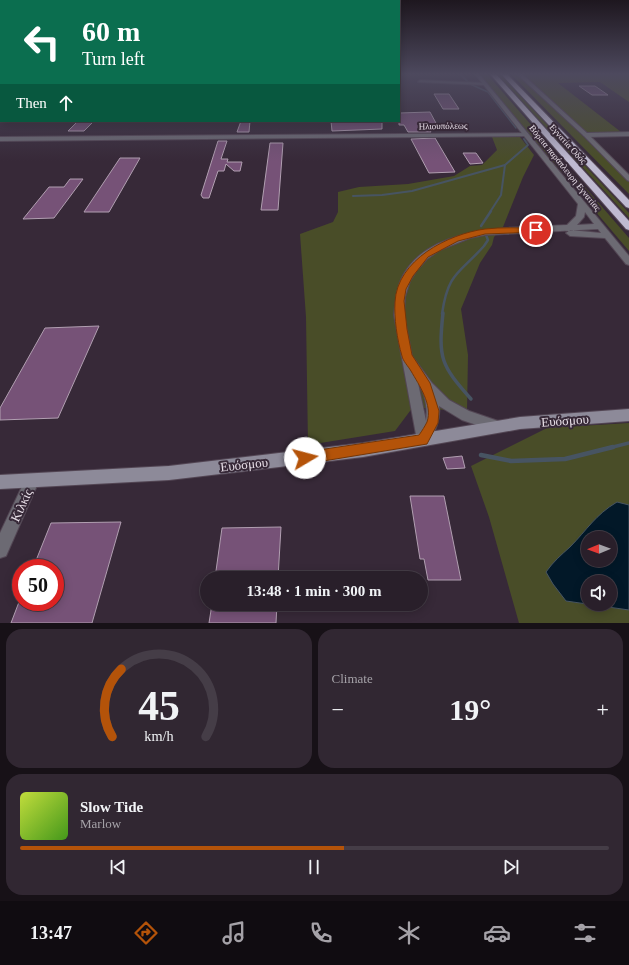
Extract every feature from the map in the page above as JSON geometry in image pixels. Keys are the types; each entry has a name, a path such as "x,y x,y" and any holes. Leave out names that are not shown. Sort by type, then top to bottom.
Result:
{"highway":[{"name":"Εγνατία Οδός","path":"519,103 629,227"},
{"name":"Εγνατία Οδός","path":"532,103 629,205"}],"main road":[{"name":"Ευόσμου","path":"0,482 169,473 312,457 520,423 629,415"}],"street":[{"name":"Βόρεια παράπλευρη Εγνατίας","path":"501,103 629,262"},
{"path":"551,103 586,135 629,179"},
{"name":"Ηλιουπόλεως","path":"0,139 526,134"},
{"path":"586,135 629,134"},
{"path":"569,228 580,217 582,204"},
{"path":"423,440 399,315 399,301 402,289 418,262 442,245 470,234 600,226"},
{"path":"536,230 608,236"},
{"path":"407,357 426,386 446,406 456,412 498,427"},
{"path":"423,440 433,423 434,411 426,386"},
{"name":"Κιλκίς","path":"0,550 32,481"}],"green space":[{"path":"504,103 512,103 629,238 629,251"},
{"path":"524,103 527,103 629,213 629,218"},
{"path":"540,103 549,103 629,181 629,194"},
{"path":"554,103 584,103 621,132 585,133"},
{"path":"492,137 520,137 534,155 523,177 503,227 494,237 492,245 480,263 461,309 468,355 467,412 413,407 395,431 308,445 306,317 300,234 333,222 338,212 338,192 359,187 408,184 454,176 470,166 482,165 497,150"},
{"path":"629,423 629,623 519,623 489,517 471,466 547,428"}],"water":[{"path":"617,502 629,505 629,610 617,608 617,575 581,575 581,603 566,601 546,572 581,535 581,567 617,567 617,531 584,531 603,512"}],"building":[{"path":"439,103 455,103 459,109 443,109"},
{"path":"430,112 437,125 427,125 431,132 408,132 404,125 399,125 400,113"},
{"path":"77,122 93,122 84,131 68,131"},
{"path":"241,122 250,122 249,132 237,132"},
{"path":"331,122 382,122 382,129 332,131"},
{"path":"435,138 455,172 429,173 411,139"},
{"path":"218,141 227,141 221,159 228,159 227,162 242,162 240,171 234,171 226,164 224,171 218,171 209,198 203,198 201,195"},
{"path":"270,143 283,143 278,210 261,210"},
{"path":"463,153 476,153 483,163 470,164"},
{"path":"120,158 140,158 109,212 84,212"},
{"path":"70,179 83,179 54,218 23,219 49,187 64,187"},
{"path":"99,326 58,418 0,420 0,408 45,328"},
{"path":"462,456 465,468 447,469 443,458"},
{"path":"410,496 444,496 461,580 428,580 428,571 426,571 424,559 420,559"},
{"path":"121,522 92,623 11,623 16,611 64,611 64,559 37,559 51,523"},
{"path":"281,527 278,571 216,571 222,528"},
{"path":"211,611 277,611 276,623 209,623"}],"waterway":[{"path":"497,103 516,128"},
{"path":"505,165 528,145 524,139"},
{"path":"353,196 382,195 412,191 505,165"},
{"path":"490,212 501,195 505,165"},
{"path":"481,226 491,211"},
{"path":"442,314 451,281 484,246 488,240 486,235"},
{"path":"443,313 441,341 444,360 453,378 471,399"},
{"path":"481,455 511,461 565,459 629,443"}],"route":[{"path":"305,458 423,440 433,423 434,411 426,386 407,357 399,315 399,301 402,289 409,275 418,262 442,245 455,239 470,234 485,232 536,230"}]}
